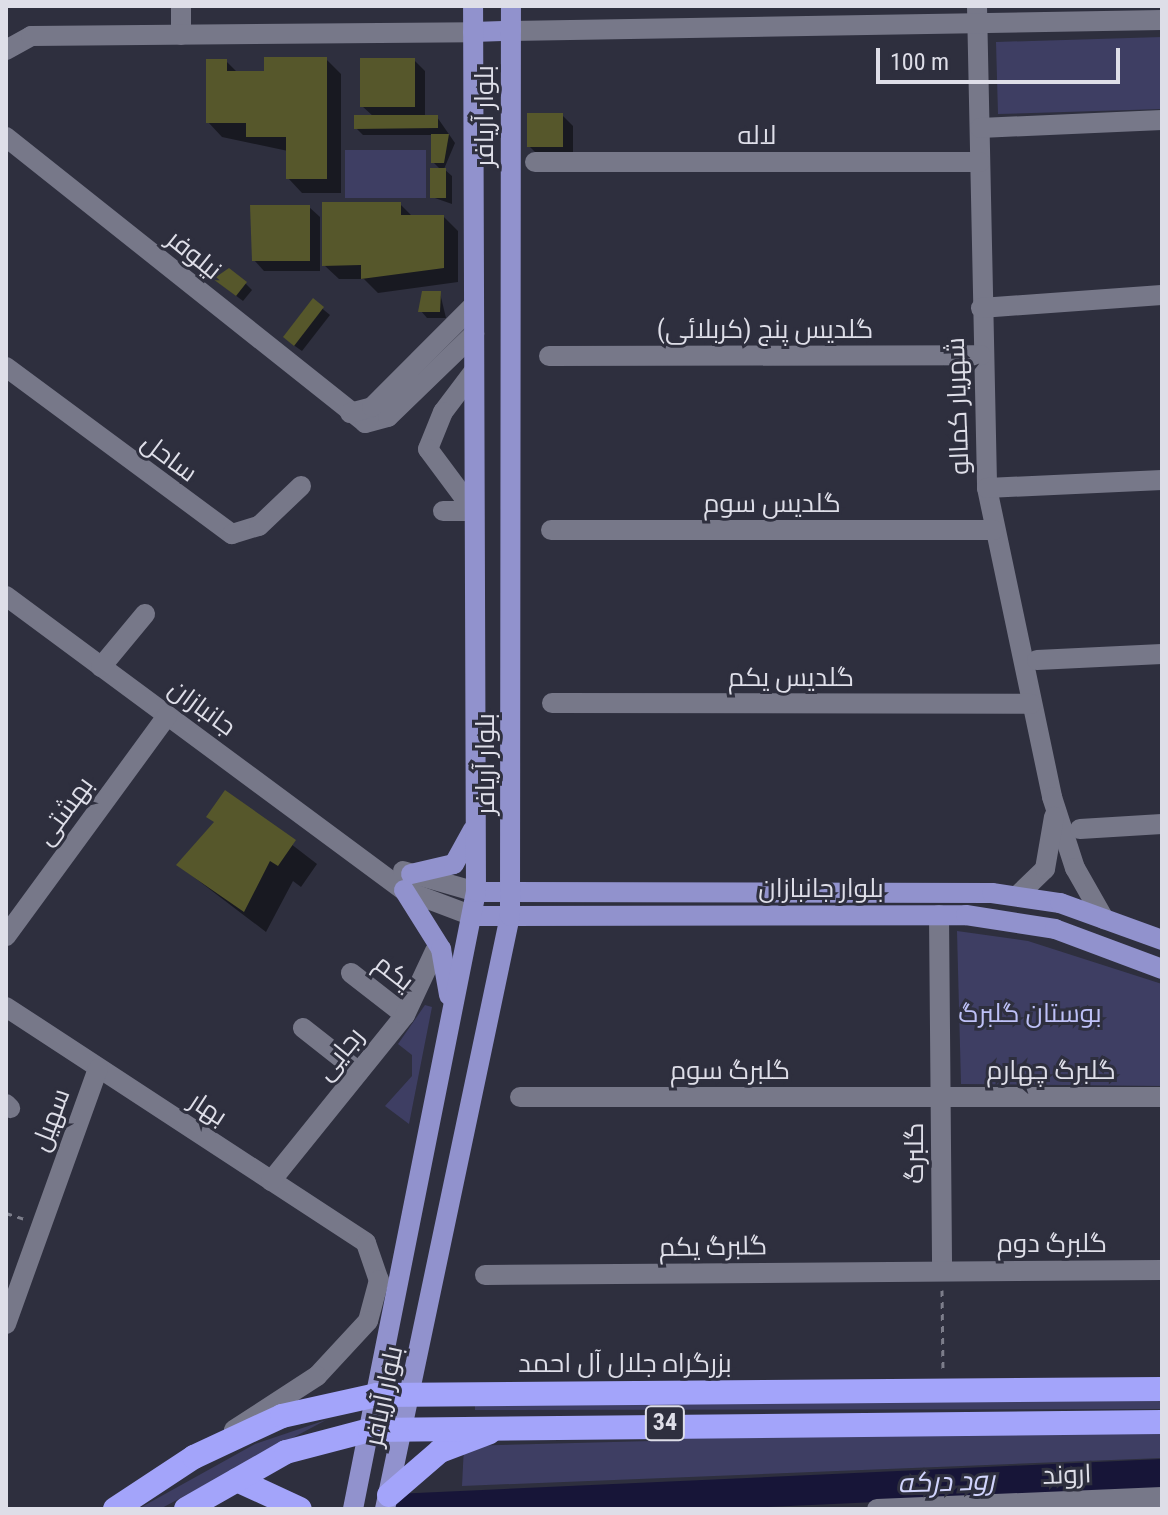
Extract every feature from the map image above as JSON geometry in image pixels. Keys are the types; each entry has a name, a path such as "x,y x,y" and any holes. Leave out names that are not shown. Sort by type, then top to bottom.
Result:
{"highway":[{"name":"بزرگراه جلال آل احمد","path":"115,1509 194,1457 282,1416 377,1395 1162,1389"},
{"name":"34","path":"186,1509 286,1452 370,1430 517,1424 1162,1422"},
{"path":"387,1502 440,1451 517,1424"},
{"path":"237,1480 297,1506"}],"main road":[{"name":"بلوار آریافر","path":"355,1500 476,892 473,6"},
{"name":"بلوار آریافر","path":"387,1502 510,916 511,6"},
{"path":"473,32 511,31"},
{"path":"452,1010 441,949 407,882 454,864 476,822"},
{"name":"بلوار جانبازان","path":"476,892 1017,896 1060,903 1162,940"},
{"path":"1055,929 1060,903"},
{"name":"بلوار جانبازان","path":"473,916 939,915 1055,929 1162,969"}],"street":[{"path":"181,6 181,35"},
{"path":"511,31 977,15 1162,20"},
{"name":"شهریار کمالو","path":"977,15 981,355 987,488 1052,797"},
{"path":"6,50 31,36 473,32"},
{"path":"980,128 1162,120"},
{"name":"نیلوفر","path":"6,137 350,413"},
{"name":"لاله","path":"535,162 980,162"},
{"path":"981,308 1162,295"},
{"path":"350,413 372,407 474,305"},
{"path":"350,413 365,423 388,417 474,334"},
{"name":"گلدیس پنج (کربلائی)","path":"549,356 981,355"},
{"name":"ساحل","path":"6,367 232,534 259,526 301,486"},
{"path":"474,371 443,412 428,449 474,511"},
{"path":"987,488 1162,480"},
{"path":"443,511 474,511"},
{"name":"گلدیس سوم","path":"551,530 994,530"},
{"name":"جانبازان","path":"6,596 167,716 370,859 473,916"},
{"path":"101,667 145,614"},
{"path":"1037,660 1162,654"},
{"name":"گلدیس یکم","path":"552,703 1031,704"},
{"name":"بهشتی","path":"6,936 167,716"},
{"path":"1017,896 1045,869 1052,797"},
{"path":"1052,797 1075,868 1104,919"},
{"path":"1080,829 1162,824"},
{"name":"جانبازان","path":"407,882 476,892"},
{"name":"گلبرگ","path":"939,915 942,1270"},
{"name":"رجایی","path":"271,1181 405,1015 435,951"},
{"name":"یکم","path":"351,973 405,1015"},
{"name":"بهار","path":"6,1007 271,1181 348,1226 375,1261 376,1305 350,1346 194,1457"},
{"path":"303,1028 359,1072"},
{"name":"سهیل","path":"6,1324 98,1069"},
{"name":"گلبرگ سوم","path":"520,1097 941,1097"},
{"name":"گلبرگ چهارم","path":"941,1097 1162,1097"},
{"name":"گلبرگ دوم","path":"942,1270 1162,1270"},
{"name":"گلبرگ یکم","path":"485,1275 942,1270"},
{"name":"اروند","path":"877,1509 1114,1504 1162,1497"}],"path":[{"path":"6,1213 40,1224"},
{"path":"942,1270 943,1390"}],"green space":[{"path":"1162,37 1162,109 998,114 996,42"},
{"path":"345,150 426,150 426,198 345,198"},
{"name":"بوستان گلبرگ","path":"957,931 1028,941 1162,984 1162,1086 961,1084"},
{"path":"425,1005 432,1007 409,1124 385,1106 412,1076 412,1055 398,1044"},
{"path":"1162,1398 1162,1409 475,1410 475,1404"},
{"path":"326,1420 160,1509 138,1509 255,1444"},
{"path":"1162,1430 1162,1458 462,1486 464,1446 652,1441 694,1431"}],"building":[{"path":"264,57 327,57 327,179 286,179 286,137 246,137 246,123 206,123 206,59 227,59 227,71 264,71"},
{"path":"360,58 415,58 415,107 360,107"},
{"path":"527,113 563,113 563,147 527,147"},
{"path":"354,115 438,115 438,128 354,129"},
{"path":"431,134 449,134 444,163 431,163"},
{"path":"430,168 446,168 446,198 430,198"},
{"path":"322,202 401,202 401,215 444,215 444,268 361,279 361,265 322,266"},
{"path":"250,205 310,205 310,261 252,261"},
{"path":"229,268 247,282 236,296 213,279"},
{"path":"422,291 441,291 440,312 418,312"},
{"path":"313,298 324,307 294,346 283,337"},
{"path":"225,790 296,840 278,866 270,861 244,912 176,865 214,822 206,817"}],"waterway":[{"name":"رود درکه","path":"395,1509 1162,1474"}]}
